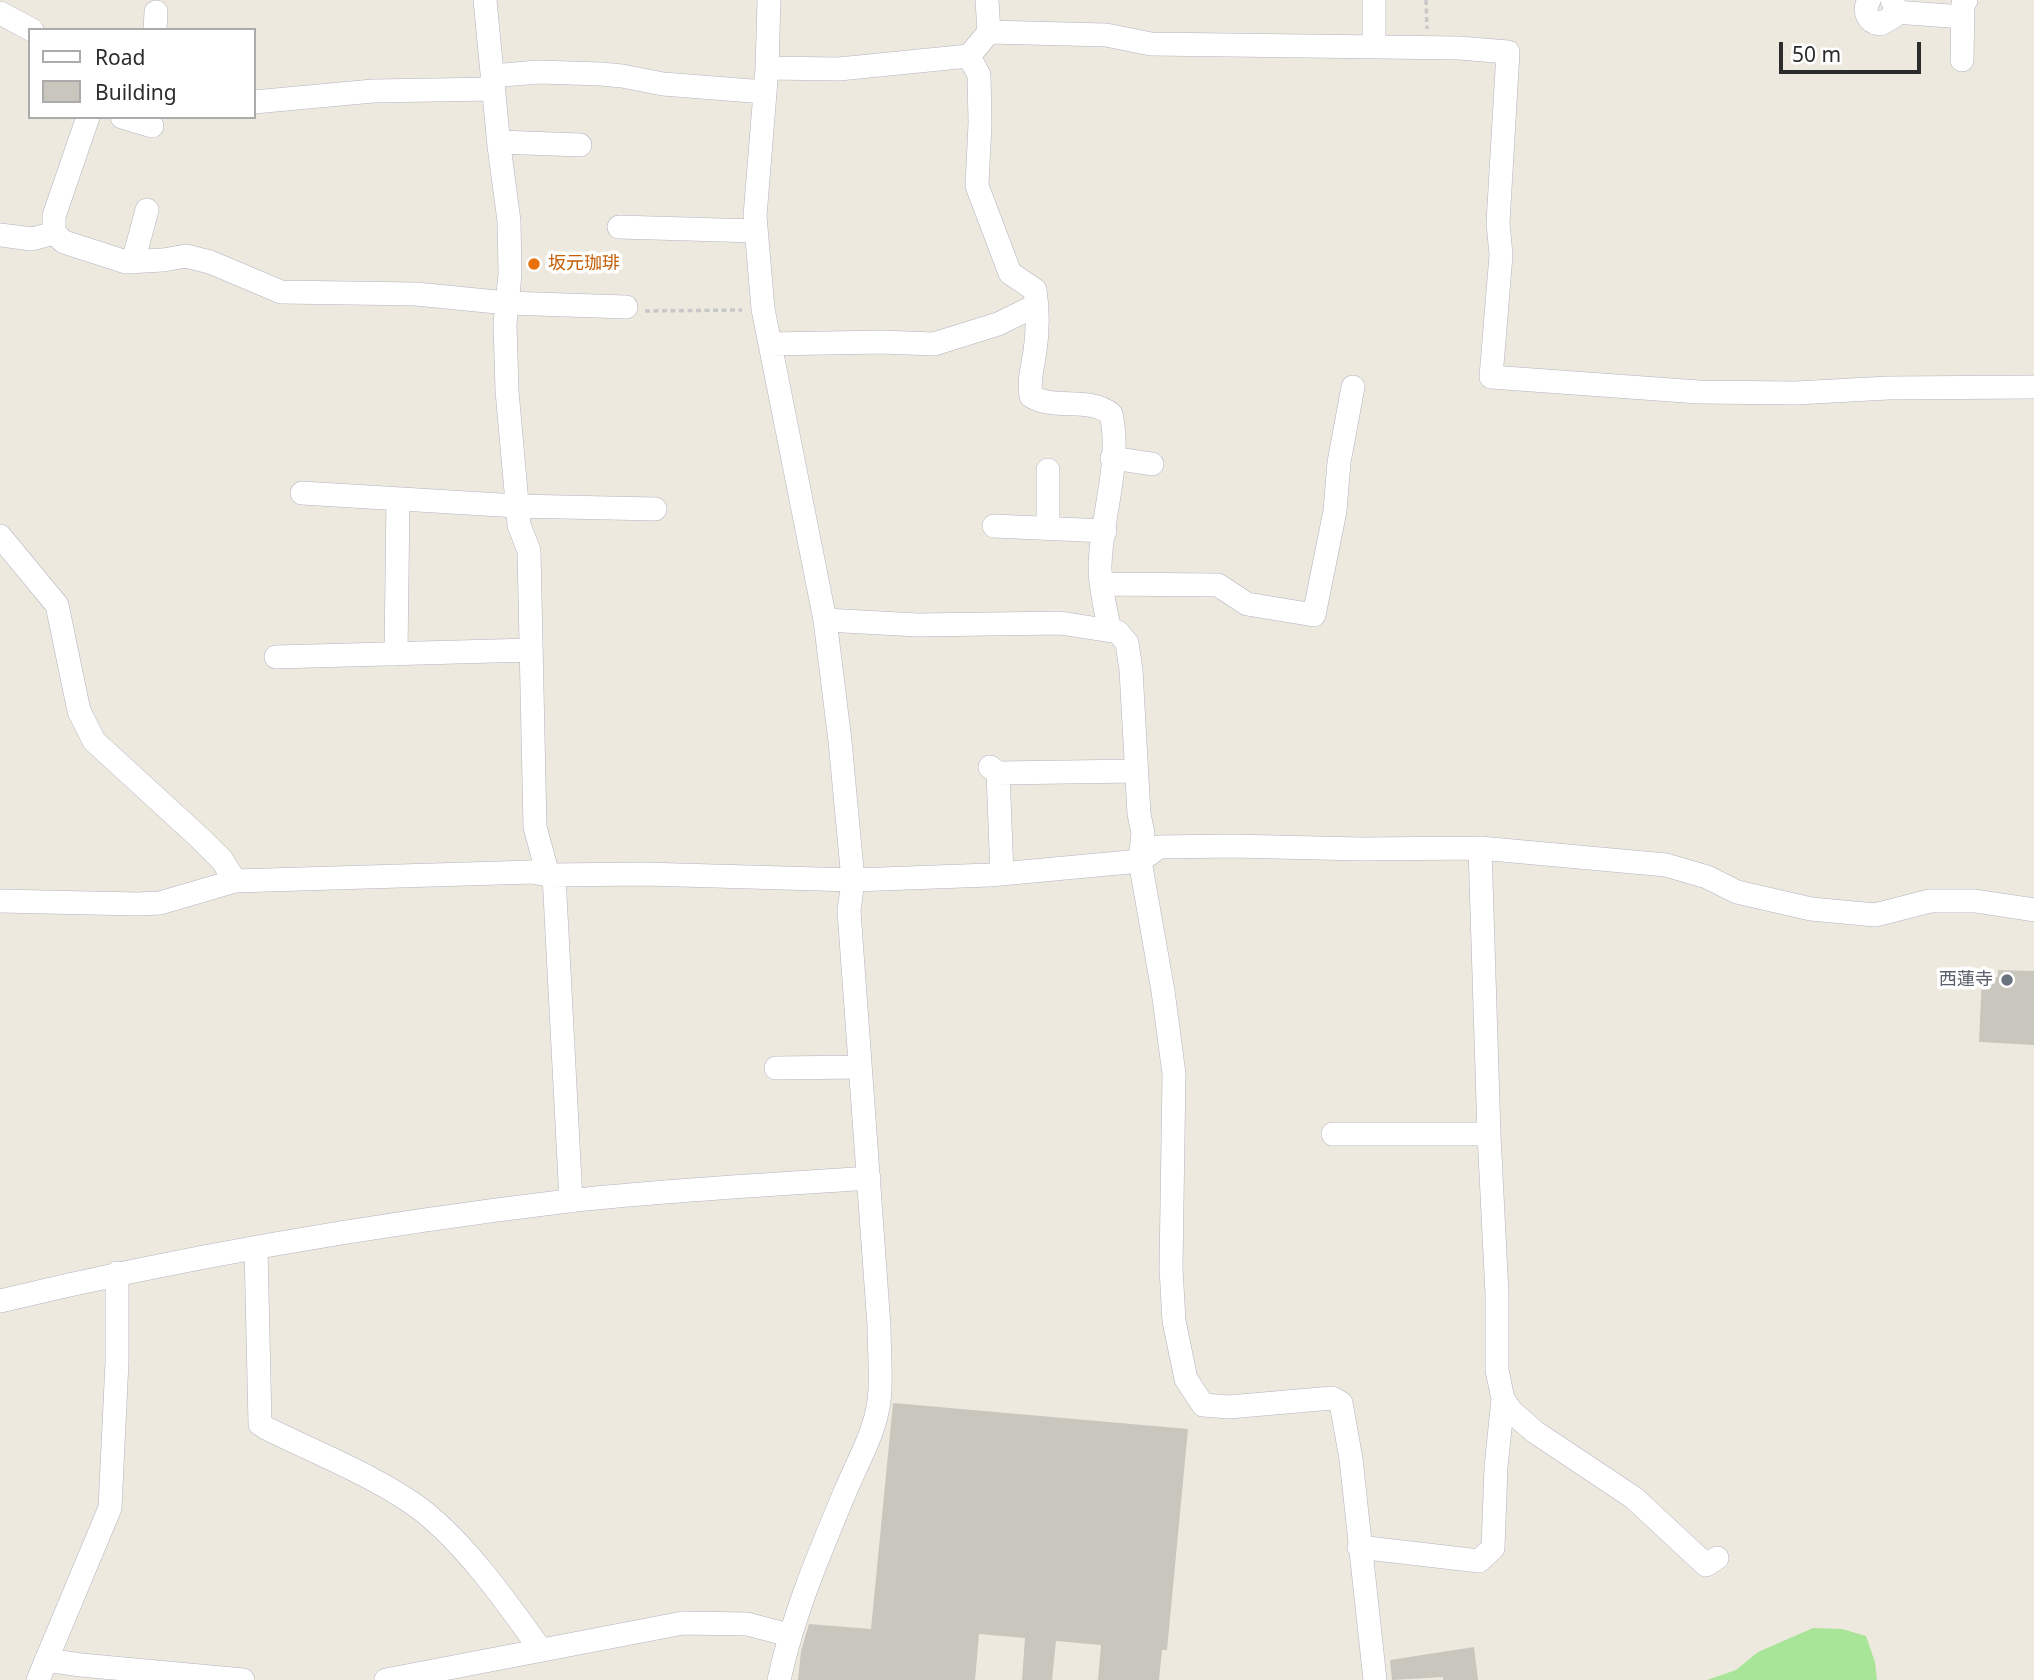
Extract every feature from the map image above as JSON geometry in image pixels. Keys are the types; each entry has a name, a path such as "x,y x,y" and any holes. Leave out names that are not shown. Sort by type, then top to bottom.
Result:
{"street":[{"path":"485,0 509,221 510,274 505,324 507,391 519,524 529,551 534,827 551,875 571,1201"},
{"path":"769,0 756,231 763,309 825,620 853,880 849,911 879,1326 879,1401 873,1426 823,1544 789,1635 779,1680"},
{"path":"767,68 839,69 969,56 989,32 987,0"},
{"path":"1374,0 1374,47"},
{"path":"1869,0 1866,12 1875,23 1890,21 1894,6 1964,9 1962,60"},
{"path":"0,13 28,28"},
{"path":"989,32 1106,35 1151,44 1428,48 1507,52 1499,223 1501,255 1490,377 1699,392 1796,393 1888,388 2034,387"},
{"path":"969,56 979,75 977,186 1010,274 1035,290 1037,305 1035,351 1029,388 1031,396 1041,402 1103,408 1111,414 1114,424 1100,566 1110,630"},
{"path":"256,102 492,82 538,72 601,74 663,84 765,92"},
{"path":"87,119 54,216 54,233 64,242 126,262 186,256 209,262 281,292 416,294 507,303 626,307"},
{"path":"129,119 152,126"},
{"path":"499,142 580,145"},
{"path":"133,262 146,210"},
{"path":"620,227 756,231"},
{"path":"0,234 32,239 54,233"},
{"path":"771,344 934,344 998,324 1037,305"},
{"path":"1102,584 1218,585 1247,604 1314,615 1335,511 1339,462 1353,387"},
{"path":"1112,458 1152,464"},
{"path":"1048,470 1048,528"},
{"path":"302,493 517,506 654,509"},
{"path":"396,654 398,499"},
{"path":"994,526 1105,531"},
{"path":"0,536 57,605 79,711 94,741 201,839 222,860 235,881"},
{"path":"825,620 918,625 1060,623 1118,632 1127,643 1131,670 1139,814 1143,833 1140,861 1163,991 1174,1074 1171,1268 1174,1321 1186,1379 1203,1405 1229,1407 1332,1398 1341,1403 1351,1459 1375,1680"},
{"path":"276,657 530,650"},
{"path":"1002,874 994,770 1136,771"},
{"path":"0,901 160,903 235,881 532,872 551,875 645,874 853,880 1002,874 1140,861 1159,847 1480,848 1666,865 1707,877 1737,892 1811,909 1875,915 1930,901 1975,901 2034,910"},
{"path":"1359,1547 1479,1562 1493,1548 1496,1466 1503,1399 1497,1370 1497,1294 1480,848"},
{"path":"776,1068 860,1067"},
{"path":"1334,1134 1489,1134"},
{"path":"0,1301 117,1273 411,1221 571,1201 869,1178"},
{"path":"256,1248 260,1424 376,1483 421,1510 453,1538 541,1650"},
{"path":"42,1670 110,1508 117,1362 117,1273"},
{"path":"1503,1399 1511,1411 1535,1432 1634,1498 1706,1565 1717,1558"},
{"path":"386,1680 683,1623 747,1624 789,1635"},
{"path":"42,1670 81,1665 243,1680"}],"path":[{"path":"1426,0 1428,48"},
{"path":"626,307 636,311 763,309"}],"green space":[{"path":"1813,1628 1842,1629 1866,1636 1875,1662 1877,1680 1707,1680 1736,1670 1758,1652"}],"building":[{"path":"1998,970 2034,971 2034,1045 1979,1042 1982,977 1998,977"},
{"path":"893,1403 1188,1429 1167,1650 1162,1650 1159,1680 1098,1680 1101,1645 1056,1641 1052,1680 1022,1680 1025,1638 979,1634 975,1680 798,1680 801,1651 809,1624 871,1629"},
{"path":"1474,1647 1478,1680 1443,1680 1443,1677 1392,1680 1390,1660"}],"place":[{"name":"坂元珈琲","path":"534,264"},
{"name":"西蓮寺","path":"2007,980"}]}
